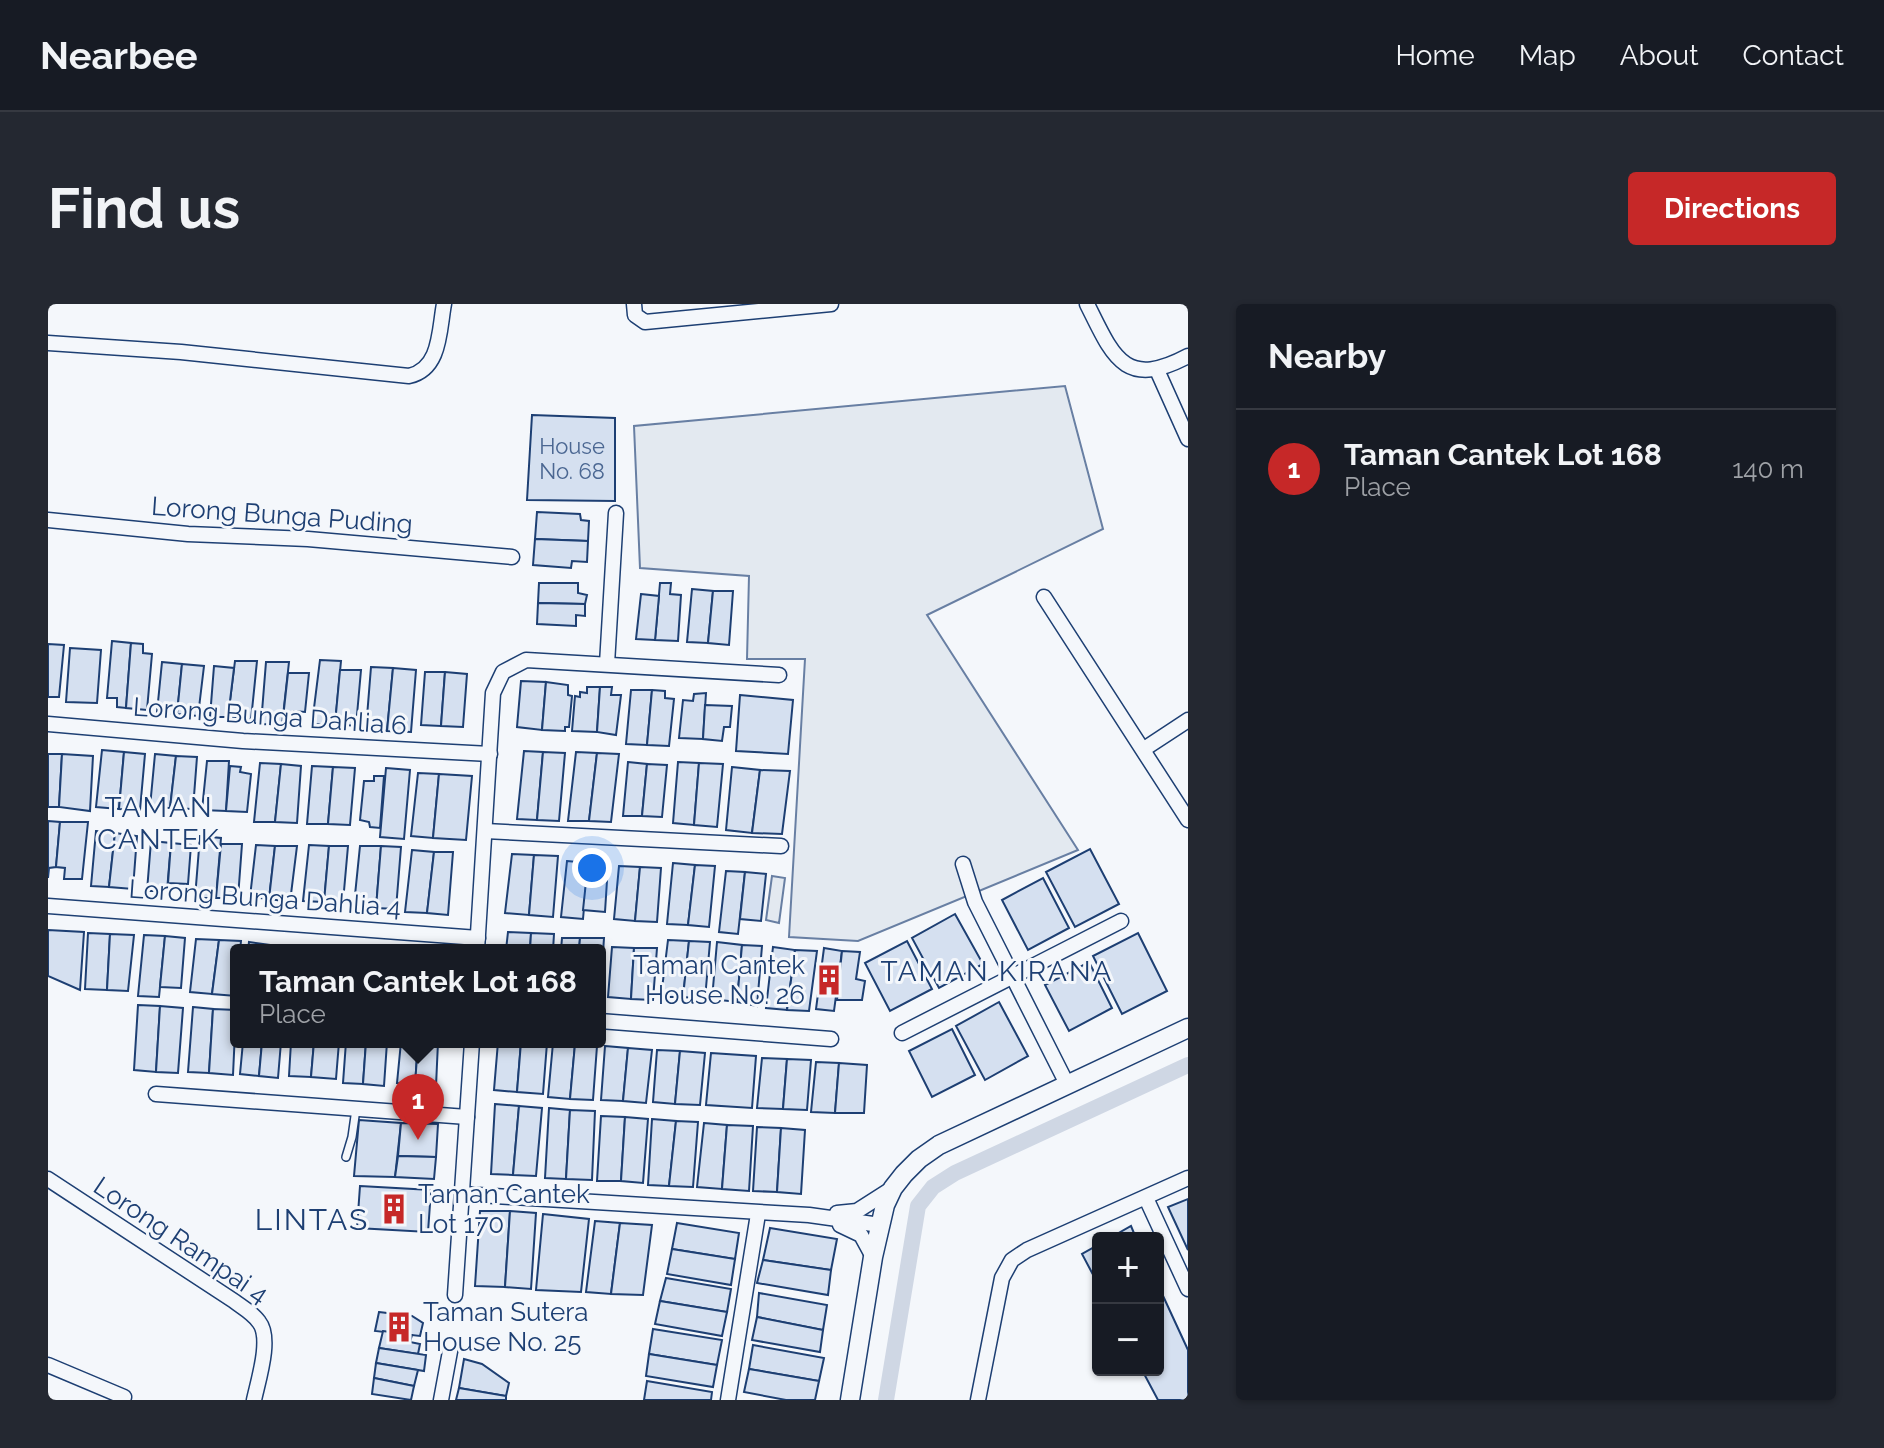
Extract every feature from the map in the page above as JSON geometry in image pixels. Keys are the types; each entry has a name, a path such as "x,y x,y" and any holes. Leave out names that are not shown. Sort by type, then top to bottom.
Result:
{"street":[{"path":"48,343 181,352 409,376 426,368 435,354 444,304"},
{"path":"634,304 635,315 645,322 831,304"},
{"path":"1087,304 1111,352 1123,364 1157,370 1188,356"},
{"path":"1157,370 1188,439"},
{"path":"607,664 616,513"},
{"name":"Lorong Bunga Puding","path":"48,520 188,534 308,539 512,557"},
{"path":"1044,597 1188,820"},
{"path":"478,944 493,693 503,672 526,660 779,675"},
{"path":"1144,749 1188,720"},
{"name":"Lorong Bunga Dahlia 6","path":"48,724 243,741 490,754"},
{"path":"485,831 781,846"},
{"path":"963,864 975,902 1067,1084"},
{"name":"Lorong Bunga Dahlia 4","path":"48,906 478,944"},
{"path":"902,1033 1121,921"},
{"path":"606,1021 831,1039"},
{"path":"462,1194 758,1214 809,1215 857,1211 893,1188 919,1159 939,1145 1188,1028"},
{"path":"455,1295 472,1048"},
{"path":"156,1094 467,1117"},
{"path":"978,1400 1002,1278 1012,1260 1027,1250 1188,1178"},
{"name":"Lorong Rampai 4","path":"48,1179 234,1301 262,1324 265,1339 254,1400"},
{"path":"850,1400 873,1257 893,1188"},
{"path":"1146,1198 1188,1289"},
{"path":"728,1400 758,1214"},
{"path":"809,1215 880,1225"},
{"path":"809,1215 847,1227 861,1235 873,1257"},
{"path":"441,1400 451,1346"},
{"path":"48,1365 124,1397"}],"lane":[{"path":"346,1157 356,1107"}],"shaded area":[{"path":"1065,386 1103,529 927,615 1078,850 858,941 789,937 805,659 747,659 749,576 640,568 634,426"},
{"path":"772,876 785,878 779,923 766,920"}],"building":[{"path":"532,415 615,418 615,501 527,500"},
{"path":"537,512 580,514 581,520 589,521 588,541 535,539"},
{"path":"535,539 588,541 587,562 572,561 571,568 533,565"},
{"path":"539,583 578,583 578,593 587,595 585,604 538,603"},
{"path":"660,583 671,583 670,594 681,595 678,641 655,640"},
{"path":"692,589 713,591 708,643 687,642"},
{"path":"713,591 733,591 729,645 708,643"},
{"path":"641,594 659,596 655,640 636,639"},
{"path":"538,603 585,604 585,616 576,615 576,626 537,624"},
{"path":"112,641 131,643 126,708 117,707 117,698 107,698"},
{"path":"131,643 143,644 143,653 152,654 147,710 126,708"},
{"path":"48,644 64,645 59,697 48,697"},
{"path":"70,648 101,650 97,703 66,702"},
{"path":"320,660 341,661 335,724 312,724"},
{"path":"235,661 257,661 251,720 228,717"},
{"path":"162,662 182,664 177,714 157,712"},
{"path":"266,662 289,662 282,725 261,724"},
{"path":"182,664 204,666 198,716 177,714"},
{"path":"214,666 234,668 228,717 210,717"},
{"path":"371,667 393,668 387,731 366,729"},
{"path":"393,668 416,670 411,732 387,731"},
{"path":"340,670 361,670 356,726 335,724"},
{"path":"425,672 445,672 441,726 421,725"},
{"path":"445,672 467,674 463,727 441,726"},
{"path":"288,673 309,673 305,712 294,711 294,718 283,718"},
{"path":"521,681 546,682 542,730 517,727"},
{"path":"546,682 568,685 568,695 572,696 569,727 565,727 565,731 542,730"},
{"path":"587,687 600,687 597,732 572,731 575,696 580,697 580,692 587,693"},
{"path":"600,687 612,687 611,695 621,695 616,735 597,732"},
{"path":"631,690 652,690 647,745 626,744"},
{"path":"652,690 665,691 665,698 674,699 669,746 647,745"},
{"path":"706,693 703,739 679,738 683,700 693,701 694,694"},
{"path":"740,695 793,700 788,754 736,751"},
{"path":"705,705 732,706 730,727 724,727 722,741 703,739"},
{"path":"102,750 124,752 119,809 96,807"},
{"path":"524,751 543,752 537,820 517,819"},
{"path":"124,752 145,754 140,810 119,809"},
{"path":"543,752 565,753 559,821 537,820"},
{"path":"576,752 597,753 589,821 568,821"},
{"path":"597,753 619,754 611,822 589,821"},
{"path":"48,754 62,754 59,807 48,807"},
{"path":"62,754 93,756 90,811 59,807"},
{"path":"155,754 176,756 170,808 150,807"},
{"path":"176,756 197,757 193,809 170,808"},
{"path":"207,761 229,761 226,811 202,810"},
{"path":"628,762 647,764 642,816 623,816"},
{"path":"678,762 699,763 694,825 673,823"},
{"path":"260,763 281,764 275,822 254,822"},
{"path":"699,763 723,764 717,827 694,825"},
{"path":"281,764 301,766 297,823 275,822"},
{"path":"647,764 667,765 662,817 642,816"},
{"path":"230,766 241,767 240,772 251,774 247,812 226,811"},
{"path":"312,766 333,767 328,824 307,824"},
{"path":"333,767 355,768 350,825 328,824"},
{"path":"732,767 760,770 752,833 726,830"},
{"path":"386,768 410,770 404,839 380,837"},
{"path":"760,770 790,771 782,834 752,833"},
{"path":"418,773 439,774 433,838 411,836"},
{"path":"439,774 472,776 466,840 433,838"},
{"path":"374,776 384,776 380,828 370,827 369,822 360,820 364,781 374,781"},
{"path":"48,821 60,822 56,867 49,868 48,878"},
{"path":"60,822 88,822 82,879 64,879 65,868 56,867"},
{"path":"96,831 115,833 109,887 91,886"},
{"path":"115,833 137,836 133,889 109,887"},
{"path":"200,836 221,838 216,898 195,898"},
{"path":"151,841 171,843 167,891 147,891"},
{"path":"171,843 191,845 188,884 168,883"},
{"path":"221,844 242,844 238,898 216,898"},
{"path":"256,845 275,846 269,899 250,897"},
{"path":"309,845 329,846 324,902 303,901"},
{"path":"275,846 297,846 290,902 269,899"},
{"path":"329,846 348,846 343,902 324,902"},
{"path":"360,846 381,846 376,908 354,905"},
{"path":"381,846 401,847 396,909 376,908"},
{"path":"1090,849 1119,904 1075,927 1046,872"},
{"path":"412,850 434,852 427,913 405,912"},
{"path":"434,852 453,852 448,915 427,913"},
{"path":"512,854 534,855 529,915 505,913"},
{"path":"534,855 558,856 553,917 529,915"},
{"path":"567,861 588,863 583,919 561,917"},
{"path":"588,863 608,865 605,912 583,910"},
{"path":"673,863 695,865 688,925 667,924"},
{"path":"695,865 715,866 709,927 688,925"},
{"path":"619,866 640,867 635,921 614,919"},
{"path":"640,867 661,868 657,922 635,921"},
{"path":"726,871 745,872 738,934 719,932"},
{"path":"745,872 766,874 761,921 740,919"},
{"path":"1043,878 1069,928 1028,950 1002,900"},
{"path":"955,914 983,964 939,988 912,938"},
{"path":"48,930 84,932 80,990 48,976"},
{"path":"508,932 531,933 530,944 507,944"},
{"path":"88,933 110,934 107,990 85,989"},
{"path":"531,933 554,934 553,944 530,944"},
{"path":"1138,933 1167,991 1122,1014 1093,956"},
{"path":"110,934 134,935 128,991 107,990"},
{"path":"144,935 165,936 159,997 138,996"},
{"path":"165,936 185,938 181,988 160,987"},
{"path":"562,938 580,938 580,944 562,944"},
{"path":"580,938 604,938 604,944 580,944"},
{"path":"196,939 219,940 212,994 190,992"},
{"path":"219,940 241,941 241,944 230,944 230,996 212,994"},
{"path":"668,940 689,941 683,997 661,997"},
{"path":"689,941 710,942 705,999 683,997"},
{"path":"907,941 932,989 890,1011 865,963"},
{"path":"717,942 742,945 737,1002 712,999"},
{"path":"742,945 762,946 757,1006 737,1002"},
{"path":"612,947 634,948 631,999 608,997"},
{"path":"773,947 795,950 787,1010 766,1008"},
{"path":"634,948 657,948 653,1000 631,999"},
{"name":"Taman Cantek House No. 26","path":"824,948 842,951 834,1011 816,1009"},
{"path":"795,950 817,951 809,1011 787,1010"},
{"path":"842,951 860,952 856,979 865,981 862,1000 837,1000"},
{"path":"1089,962 1112,1008 1069,1031 1045,985"},
{"path":"999,1002 1028,1056 985,1080 956,1026"},
{"path":"138,1005 160,1006 156,1072 134,1070"},
{"path":"160,1006 183,1008 178,1073 156,1072"},
{"path":"193,1007 213,1009 209,1073 188,1072"},
{"path":"213,1009 230,1010 230,1048 234,1048 233,1075 209,1073"},
{"path":"952,1029 975,1075 932,1097 909,1051"},
{"path":"242,1048 261,1048 259,1076 240,1074"},
{"path":"261,1048 280,1048 278,1078 259,1076"},
{"path":"291,1048 313,1048 311,1077 289,1076"},
{"path":"313,1048 339,1048 336,1079 311,1077"},
{"path":"346,1048 366,1048 363,1084 343,1083"},
{"path":"366,1048 387,1048 384,1086 363,1084"},
{"path":"400,1048 418,1048 415,1085 397,1083"},
{"path":"418,1048 438,1048 436,1086 415,1085"},
{"path":"498,1048 521,1048 517,1092 494,1090"},
{"path":"521,1048 547,1048 543,1094 517,1092"},
{"path":"553,1048 575,1048 570,1099 548,1097"},
{"path":"575,1048 597,1048 593,1100 570,1099"},
{"path":"605,1048 628,1048 623,1101 601,1100"},
{"path":"628,1048 652,1050 646,1103 623,1101"},
{"path":"657,1050 680,1051 675,1104 653,1102"},
{"path":"680,1051 705,1053 700,1105 675,1104"},
{"path":"711,1053 756,1056 752,1108 706,1105"},
{"path":"762,1058 787,1059 783,1109 757,1108"},
{"path":"787,1059 811,1060 807,1110 783,1109"},
{"path":"816,1062 839,1063 835,1113 811,1112"},
{"path":"839,1063 867,1065 864,1113 835,1113"},
{"path":"495,1104 519,1106 513,1175 491,1174"},
{"path":"519,1106 542,1108 536,1176 513,1175"},
{"path":"549,1108 570,1110 566,1179 545,1178"},
{"path":"570,1110 595,1111 592,1180 566,1179"},
{"path":"601,1116 625,1117 621,1181 597,1181"},
{"path":"625,1117 648,1119 643,1183 621,1181"},
{"path":"652,1119 676,1121 669,1186 648,1185"},
{"path":"359,1120 401,1123 395,1177 354,1176"},
{"path":"676,1121 698,1122 693,1187 669,1186"},
{"path":"401,1123 438,1124 436,1157 398,1156"},
{"path":"704,1123 727,1125 722,1189 697,1187"},
{"path":"727,1125 753,1126 749,1191 722,1189"},
{"path":"757,1127 781,1128 777,1192 753,1191"},
{"path":"781,1128 805,1130 801,1194 777,1192"},
{"path":"398,1156 436,1157 434,1179 395,1177"},
{"name":"Taman Cantek Lot 170","path":"360,1186 431,1190 428,1232 357,1228"},
{"path":"1188,1199 1188,1250 1168,1207"},
{"path":"480,1211 510,1211 505,1287 475,1286"},
{"path":"510,1211 536,1213 531,1289 505,1287"},
{"path":"543,1214 589,1219 581,1292 536,1290"},
{"path":"595,1221 620,1223 611,1294 586,1292"},
{"path":"620,1223 652,1225 643,1295 611,1294"},
{"path":"677,1223 739,1233 735,1259 672,1249"},
{"path":"770,1228 837,1239 831,1270 763,1260"},
{"path":"1092,1248 1092,1273 1082,1254"},
{"path":"672,1249 735,1259 731,1285 667,1274"},
{"path":"763,1260 831,1270 828,1295 757,1283"},
{"path":"666,1278 731,1289 727,1312 660,1301"},
{"path":"759,1293 827,1305 823,1330 757,1317"},
{"path":"1164,1298 1188,1350 1188,1400 1158,1400 1145,1376 1164,1376"},
{"path":"660,1301 727,1312 722,1336 655,1324"},
{"name":"Taman Sutera House No. 25","path":"379,1312 412,1316 423,1323 420,1336 375,1331"},
{"path":"757,1317 823,1330 820,1352 752,1340"},
{"path":"653,1329 722,1340 717,1365 649,1354"},
{"path":"383,1331 412,1335 410,1342 420,1344 418,1354 379,1348"},
{"path":"753,1345 824,1358 819,1381 749,1369"},
{"path":"379,1348 426,1355 424,1371 376,1363"},
{"path":"649,1354 717,1365 713,1387 646,1376"},
{"path":"464,1359 482,1364 509,1383 506,1396 459,1388"},
{"path":"376,1363 418,1370 414,1386 374,1378"},
{"path":"749,1369 819,1381 815,1400 786,1400 744,1392"},
{"path":"374,1378 414,1386 411,1400 372,1394"},
{"path":"647,1381 712,1392 711,1400 644,1400"},
{"path":"459,1388 506,1396 506,1400 456,1400"}],"waterway":[{"path":"886,1400 918,1206 933,1187 955,1173 1188,1065"}],"place":[{"name":"Taman Cantek House No. 26","path":"829,980"},
{"name":"Taman Cantek Lot 168","path":"418,1140"},
{"name":"Taman Cantek Lot 170","path":"394,1209"},
{"name":"Taman Sutera House No. 25","path":"399,1327"}],"district":[{"name":"TAMAN CANTEK","path":"159,823"},
{"name":"TAMAN KIRANA","path":"997,971"},
{"name":"LINTAS","path":"312,1220"}]}
